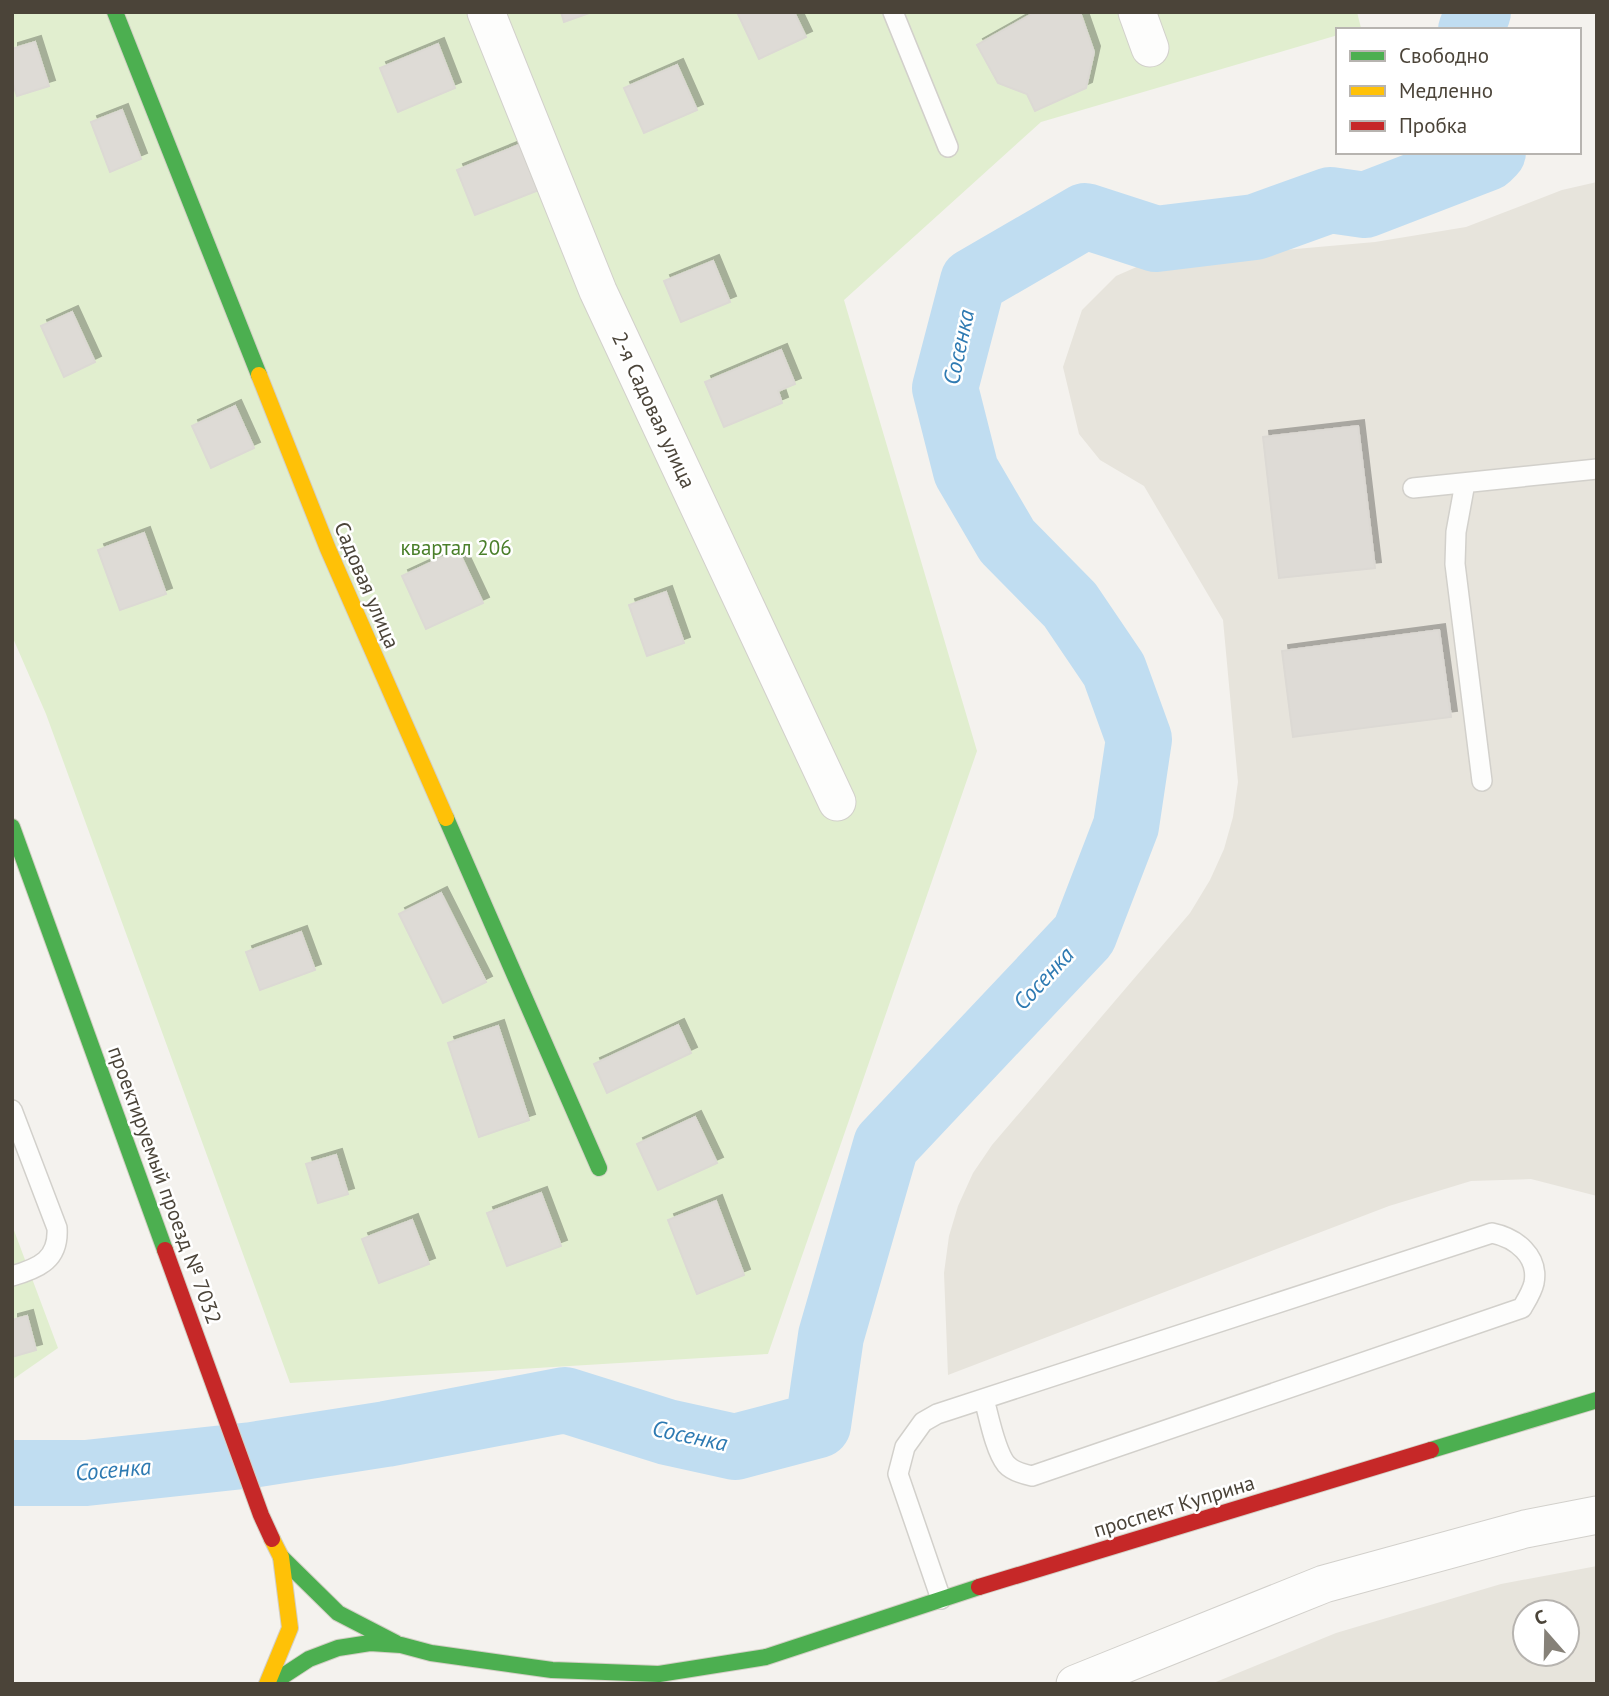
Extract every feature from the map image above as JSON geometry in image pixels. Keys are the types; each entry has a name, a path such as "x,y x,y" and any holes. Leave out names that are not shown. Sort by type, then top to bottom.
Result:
{"main road":[{"name":"Садовая улица","path":"115,12 328,549 599,1168"},
{"name":"проектируемый проезд № 7032","path":"12,827 261,1515 281,1557"},
{"name":"проспект Куприна","path":"276,1684 309,1659 338,1648 370,1643 401,1645 431,1653 552,1670 659,1674 766,1657 941,1599 1597,1400"},
{"name":"проспект Куприна","path":"281,1557 338,1613 401,1645"},
{"path":"267,1684 290,1628 281,1557"},
{"name":"проспект Куприна","path":"431,1653 469,1676"},
{"name":"проспект Куприна","path":"735,1677 766,1657"}],"street":[{"name":"2-я Садовая улица","path":"486,12 598,291 837,802"},
{"path":"1137,12 1150,48"},
{"path":"1074,1684 1324,1584 1525,1529 1597,1515"}],"lane":[{"path":"893,12 948,147"},
{"path":"1413,488 1597,469"},
{"path":"1465,483 1456,532 1455,565 1482,781"},
{"path":"12,1110 57,1228 58,1242 50,1257 40,1265 12,1276"},
{"path":"941,1599 898,1474 905,1447 923,1422 937,1414 1492,1233 1506,1236 1521,1245 1530,1257 1534,1285 1521,1308 1032,1476 1018,1473 1006,1464 997,1445 984,1399"}],"shaded area":[{"path":"1597,182 1597,1196 1531,1179 1471,1181 1389,1206 948,1375 944,1273 949,1236 958,1206 973,1173 992,1145 1190,913 1210,880 1224,849 1233,817 1238,782 1223,620 1144,486 1100,460 1079,434 1063,367 1082,310 1116,276 1148,262 1375,242 1466,227 1562,190"},
{"path":"1597,1566 1597,1684 1211,1684 1336,1633 1501,1584"}],"green space":[{"name":"квартал 206","path":"12,12 1357,12 1361,28 1336,28 1336,36 1041,122 844,300 977,751 768,1354 290,1383 46,714 12,636"},
{"path":"12,1225 58,1348 12,1380"}],"building":[{"path":"561,12 592,12 564,22"},
{"path":"737,12 794,12 806,37 759,59"},
{"path":"1080,12 1094,52 1086,88 1035,111 1027,94 998,83 977,45 1032,14"},
{"path":"35,42 49,86 17,96 12,81 12,49"},
{"path":"438,44 455,88 398,112 380,68"},
{"path":"677,65 697,110 644,133 624,88"},
{"path":"122,110 141,159 110,172 91,122"},
{"path":"521,144 539,190 475,215 457,170"},
{"path":"713,261 730,302 681,322 664,281"},
{"path":"72,312 95,362 64,377 41,326"},
{"path":"781,350 795,384 778,391 782,403 724,427 705,382"},
{"path":"235,406 254,448 211,468 192,426"},
{"path":"1358,426 1375,568 1279,578 1263,437"},
{"path":"144,533 166,594 120,610 98,550"},
{"path":"458,550 483,603 426,629 402,576"},
{"path":"666,592 684,643 647,656 629,605"},
{"path":"1439,630 1451,717 1293,737 1282,651"},
{"path":"441,893 486,982 443,1003 399,914"},
{"path":"301,932 315,970 260,990 246,952"},
{"path":"678,1025 691,1053 607,1093 594,1064"},
{"path":"498,1026 529,1120 479,1137 448,1043"},
{"path":"695,1117 717,1163 658,1190 637,1144"},
{"path":"336,1155 348,1194 318,1203 306,1164"},
{"path":"541,1193 561,1246 507,1266 487,1213"},
{"path":"716,1201 744,1275 697,1294 668,1220"},
{"path":"412,1220 429,1264 379,1283 362,1239"},
{"path":"27,1316 36,1350 12,1357 12,1320"}],"waterway":[{"name":"Сосенка","path":"1472,28 1478,12"},
{"name":"Сосенка","path":"12,1473 86,1473 252,1455 386,1434 565,1400 667,1432 735,1447 818,1425 831,1336 886,1145 1084,935 1126,826 1139,739 1114,670 1070,605 1007,541 966,471 945,388 973,281 1085,216 1156,239 1255,227 1330,200 1365,205 1487,158 1491,154"}],"traffic: fast":[{"path":"115,12 259,375"},
{"path":"446,818 599,1168"},
{"path":"12,827 165,1250"},
{"path":"1431,1450 1597,1400"},
{"path":"281,1557 338,1613 396,1643"},
{"path":"276,1684 283,1676 309,1659 338,1648 370,1643 401,1645 431,1653 552,1670 659,1674 766,1657 979,1587"}],"traffic: slow":[{"path":"259,375 328,549 446,818"},
{"path":"267,1684 290,1628 281,1557 272,1539"}],"traffic: jam":[{"path":"165,1250 272,1539"},
{"path":"979,1587 1431,1450"}]}
